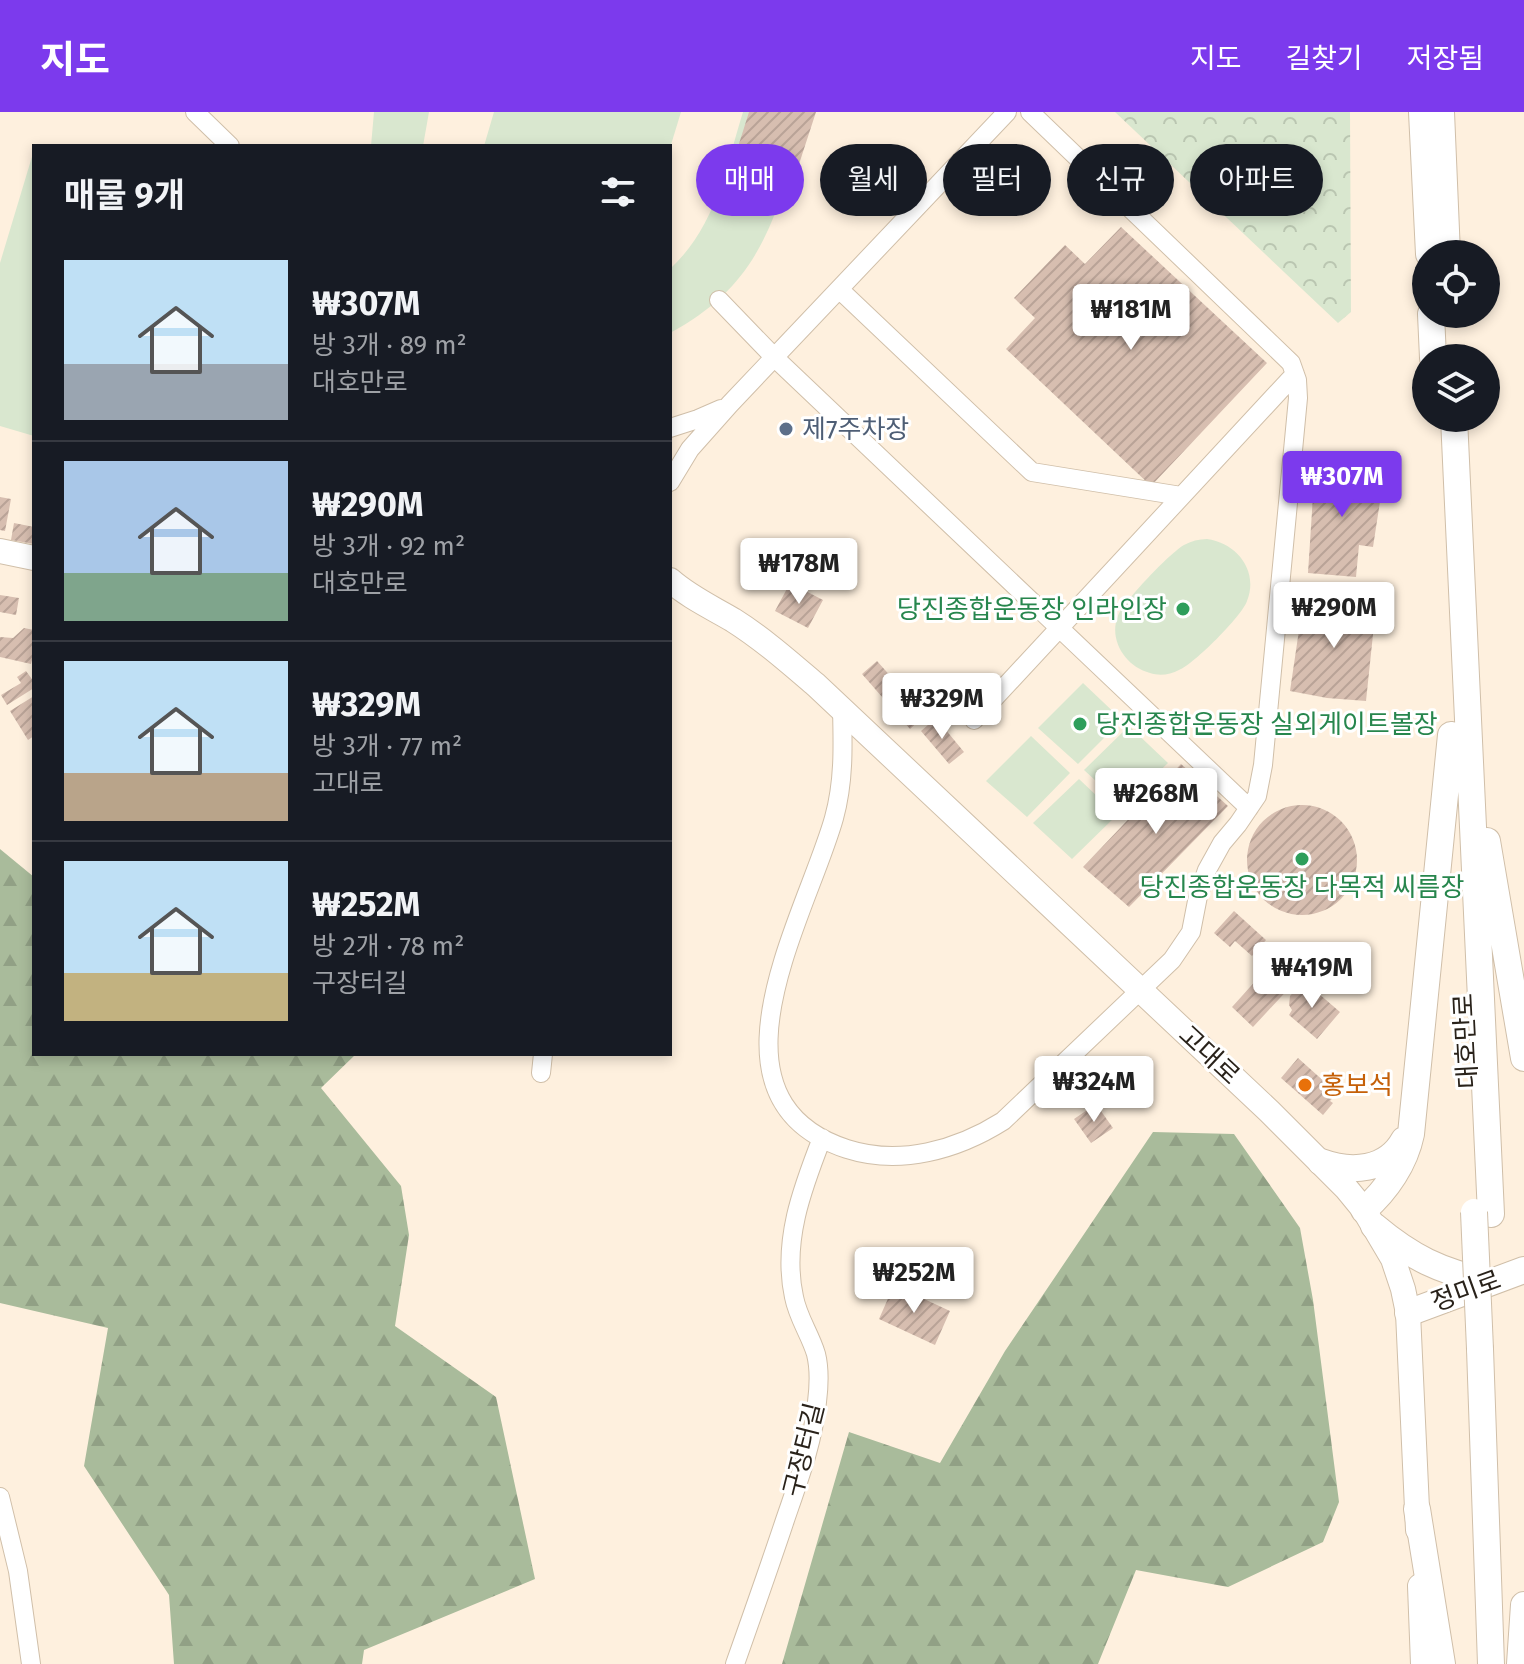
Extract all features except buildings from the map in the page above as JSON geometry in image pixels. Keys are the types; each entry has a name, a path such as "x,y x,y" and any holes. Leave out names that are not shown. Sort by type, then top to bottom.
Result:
{"main road":[{"path":"1422,112 1428,240"},
{"path":"1441,112 1446,240"},
{"name":"대호만로","path":"1437,432 1459,731 1489,1350 1508,1664"},
{"name":"대호만로","path":"1454,432 1459,731"},
{"path":"1459,731 1524,1058"},
{"path":"1459,731 1410,1142 1369,1218 1401,1249 1415,1257 1449,1272 1488,1282"},
{"path":"1321,1162 1353,1169 1380,1163 1400,1148 1412,1118"},
{"name":"정미로","path":"1408,1313 1524,1270"},
{"name":"대호만로","path":"1489,1350 1491,1664"},
{"path":"1417,1509 1442,1664"},
{"path":"1520,1664 1524,1605"}],"street":[{"path":"195,112 228,144"},
{"path":"672,479 690,449 730,404 1007,112"},
{"path":"842,709 840,793 777,982 769,1018 769,1063 776,1089 789,1112 822,1138 848,1149 887,1157 918,1154 987,1131 1015,1111 1172,960 1186,942 1194,922 1198,896 1207,870 1222,843 1257,796 1263,765 1298,398 1295,374 1285,355 1030,112"},
{"path":"840,290 1032,472 1181,496"},
{"path":"719,300 775,358 1249,808"},
{"path":"974,720 1295,374"},
{"path":"672,427 730,404"},
{"path":"0,551 32,558"},
{"path":"672,582 699,602"},
{"path":"672,596 699,602"},
{"name":"고대로","path":"699,602 765,643 842,709 1321,1162 1369,1218 1398,1271 1408,1313 1423,1664"},
{"name":"구장터길","path":"735,1664 813,1431 819,1368 793,1295 790,1254 798,1203 822,1138"},
{"path":"0,1497 18,1571 31,1664"}],"green space":[{"path":"374,112 429,112 423,144 371,144"},
{"path":"494,112 681,112 671,144 485,144"},
{"path":"743,112 807,112 798,144 734,144"},
{"path":"1115,112 1350,112 1351,312 1338,323 1225,216 1323,216 1323,144 1190,144 1190,183 1174,168 1174,144 1149,144"},
{"path":"32,157 32,435 0,426 0,263"},
{"path":"709,216 774,216 748,266 728,290 703,313 672,332 672,267"},
{"name":"당진종합운동장 인라인장","path":"1207,539 1228,546 1243,560 1250,579 1247,601 1227,628 1186,666 1164,674 1141,670 1127,659 1117,643 1118,616 1138,589 1178,549 1192,541"},
{"name":"당진종합운동장 실외게이트볼장","path":"1083,683 1122,720 1078,764 1038,728"},
{"name":"당진종합운동장 실외게이트볼장","path":"1129,726 1168,763 1123,806 1084,770"},
{"name":"당진종합운동장 실외게이트볼장","path":"1031,736 1070,773 1027,817 986,781"},
{"name":"당진종합운동장 실외게이트볼장","path":"1079,779 1117,815 1072,859 1033,823"},
{"path":"0,849 32,875 32,1056 354,1056 321,1088 401,1186 409,1235 395,1326 496,1397 535,1579 364,1650 362,1664 174,1664 169,1595 84,1466 108,1328 0,1303"},
{"path":"1153,1132 1234,1134 1300,1228 1313,1300 1339,1502 1323,1542 1228,1587 1136,1570 1098,1664 782,1664 849,1432 940,1463 1005,1351"}],"place":[{"name":"제7주차장","path":"786,429"},
{"name":"당진종합운동장 인라인장","path":"1183,609"},
{"name":"당진종합운동장 실외게이트볼장","path":"1080,724"},
{"name":"당진종합운동장 다목적 씨름장","path":"1302,859"},
{"name":"홍보석","path":"1305,1085"}]}
